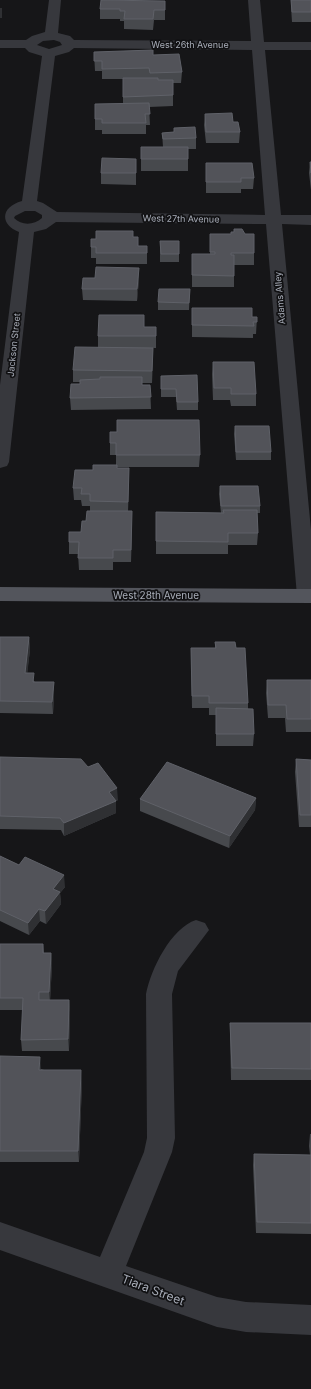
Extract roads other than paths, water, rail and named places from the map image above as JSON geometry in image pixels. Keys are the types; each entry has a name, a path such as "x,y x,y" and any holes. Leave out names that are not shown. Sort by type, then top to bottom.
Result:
{"main road":[{"name":"West 28th Avenue","path":"0,594 309,596"}],"street":[{"path":"51,36 55,0"},
{"name":"Adams Alley","path":"254,0 273,220 309,596"},
{"path":"0,44 30,44 38,38 51,36 65,39 69,44 63,50 49,52 36,51 30,44"},
{"name":"West 26th Avenue","path":"69,44 311,46"},
{"path":"29,205 49,52"},
{"path":"29,205 46,209 50,213 51,217 45,224 27,228 11,224 3,216 14,208 29,205"},
{"name":"West 27th Avenue","path":"51,217 311,220"},
{"name":"Jackson Street","path":"0,462 27,228"},
{"path":"108,1273 158,1152 161,1138 159,994 161,978 168,963 196,930"},
{"name":"Tiara Street","path":"0,1236 108,1273 190,1304 217,1312 246,1317 311,1320"}]}
